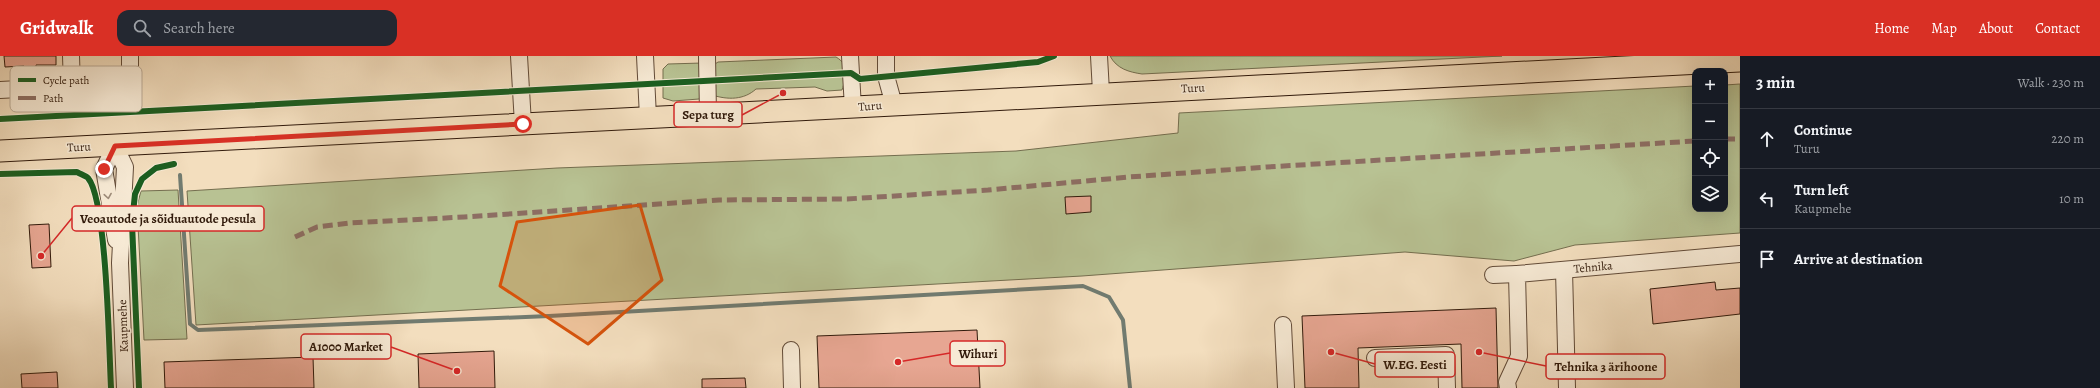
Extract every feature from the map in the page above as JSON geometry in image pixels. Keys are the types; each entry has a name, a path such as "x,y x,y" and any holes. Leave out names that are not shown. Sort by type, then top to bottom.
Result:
{"main road":[{"name":"Turu","path":"0,151 648,117 854,108 1101,92 1740,61"}],"street":[{"path":"71,56 71,66"},
{"path":"519,56 523,124"},
{"path":"645,56 648,117"},
{"path":"707,56 708,114"},
{"path":"850,56 854,108"},
{"path":"886,56 886,76 894,105"},
{"path":"1099,56 1101,92"},
{"path":"0,90 10,89"},
{"name":"Kaupmehe","path":"115,146 125,167 120,263 125,388"},
{"name":"Tehnika","path":"1567,388 1564,270 1740,254"},
{"path":"1493,275 1564,270"},
{"path":"1508,388 1508,382 1519,356 1517,274"},
{"path":"1284,325 1286,388"},
{"path":"791,350 792,388"},
{"path":"1375,358 1446,355 1448,388"}],"highlighted area":[{"path":"640,205 662,280 588,344 500,286 517,222"}],"green space":[{"path":"1110,56 1502,56 1142,74 1120,67"},
{"path":"836,57 843,64 846,72 842,90 827,91 815,87 756,89 751,93 736,98 724,98 712,95 712,66 718,62"},
{"path":"702,63 703,94 699,99 673,101 663,98 663,69 668,64"},
{"path":"1740,84 1740,233 1575,245 1514,261 1405,252 1082,276 196,325 187,191 557,168 1016,151 1178,133 1179,113 1692,86 1692,212 1728,212 1728,85"},
{"path":"178,190 187,339 144,340 137,206 141,191"}],"building":[{"path":"4,56 56,56 56,65 5,67"},
{"path":"1091,196 1091,212 1066,214 1065,197"},
{"path":"49,224 51,267 32,268 29,225"},
{"path":"1715,282 1716,290 1740,288 1740,314 1653,324 1650,289"},
{"path":"1496,308 1498,388 1462,388 1461,344 1358,348 1359,388 1305,388 1302,316"},
{"path":"977,330 980,388 819,388 817,336"},
{"path":"494,351 495,388 419,388 418,354"},
{"path":"313,357 314,388 165,388 164,362"},
{"path":"57,372 58,388 22,388 21,374"},
{"path":"745,378 746,388 702,388 702,379"}],"waterway":[{"path":"180,175 190,324 198,330 549,316 1083,286 1109,297 1123,320 1130,388"}],"marked path":[{"path":"1728,139 1740,139"},
{"path":"295,237 317,227 350,223 719,200 847,199 988,190 1129,177 1267,167 1692,141"}],"cycle path":[{"path":"142,111 851,73 860,79 1038,62 1054,56"},
{"path":"0,119 130,112"},
{"path":"139,388 132,223 135,194 142,179 156,168 174,164"},
{"path":"0,174 77,172 88,178 94,192 103,245 108,312 111,388"}],"place":[{"name":"Sepa turg","path":"783,93"},
{"name":"Veoautode ja sõiduautode pesula","path":"41,256"},
{"name":"W.EG. Eesti","path":"1331,352"},
{"name":"Tehnika 3 ärihoone","path":"1479,352"},
{"name":"Wihuri","path":"898,362"},
{"name":"A1000 Market","path":"457,371"}],"route":[{"path":"104,169 108,156 115,146 523,124"}]}
